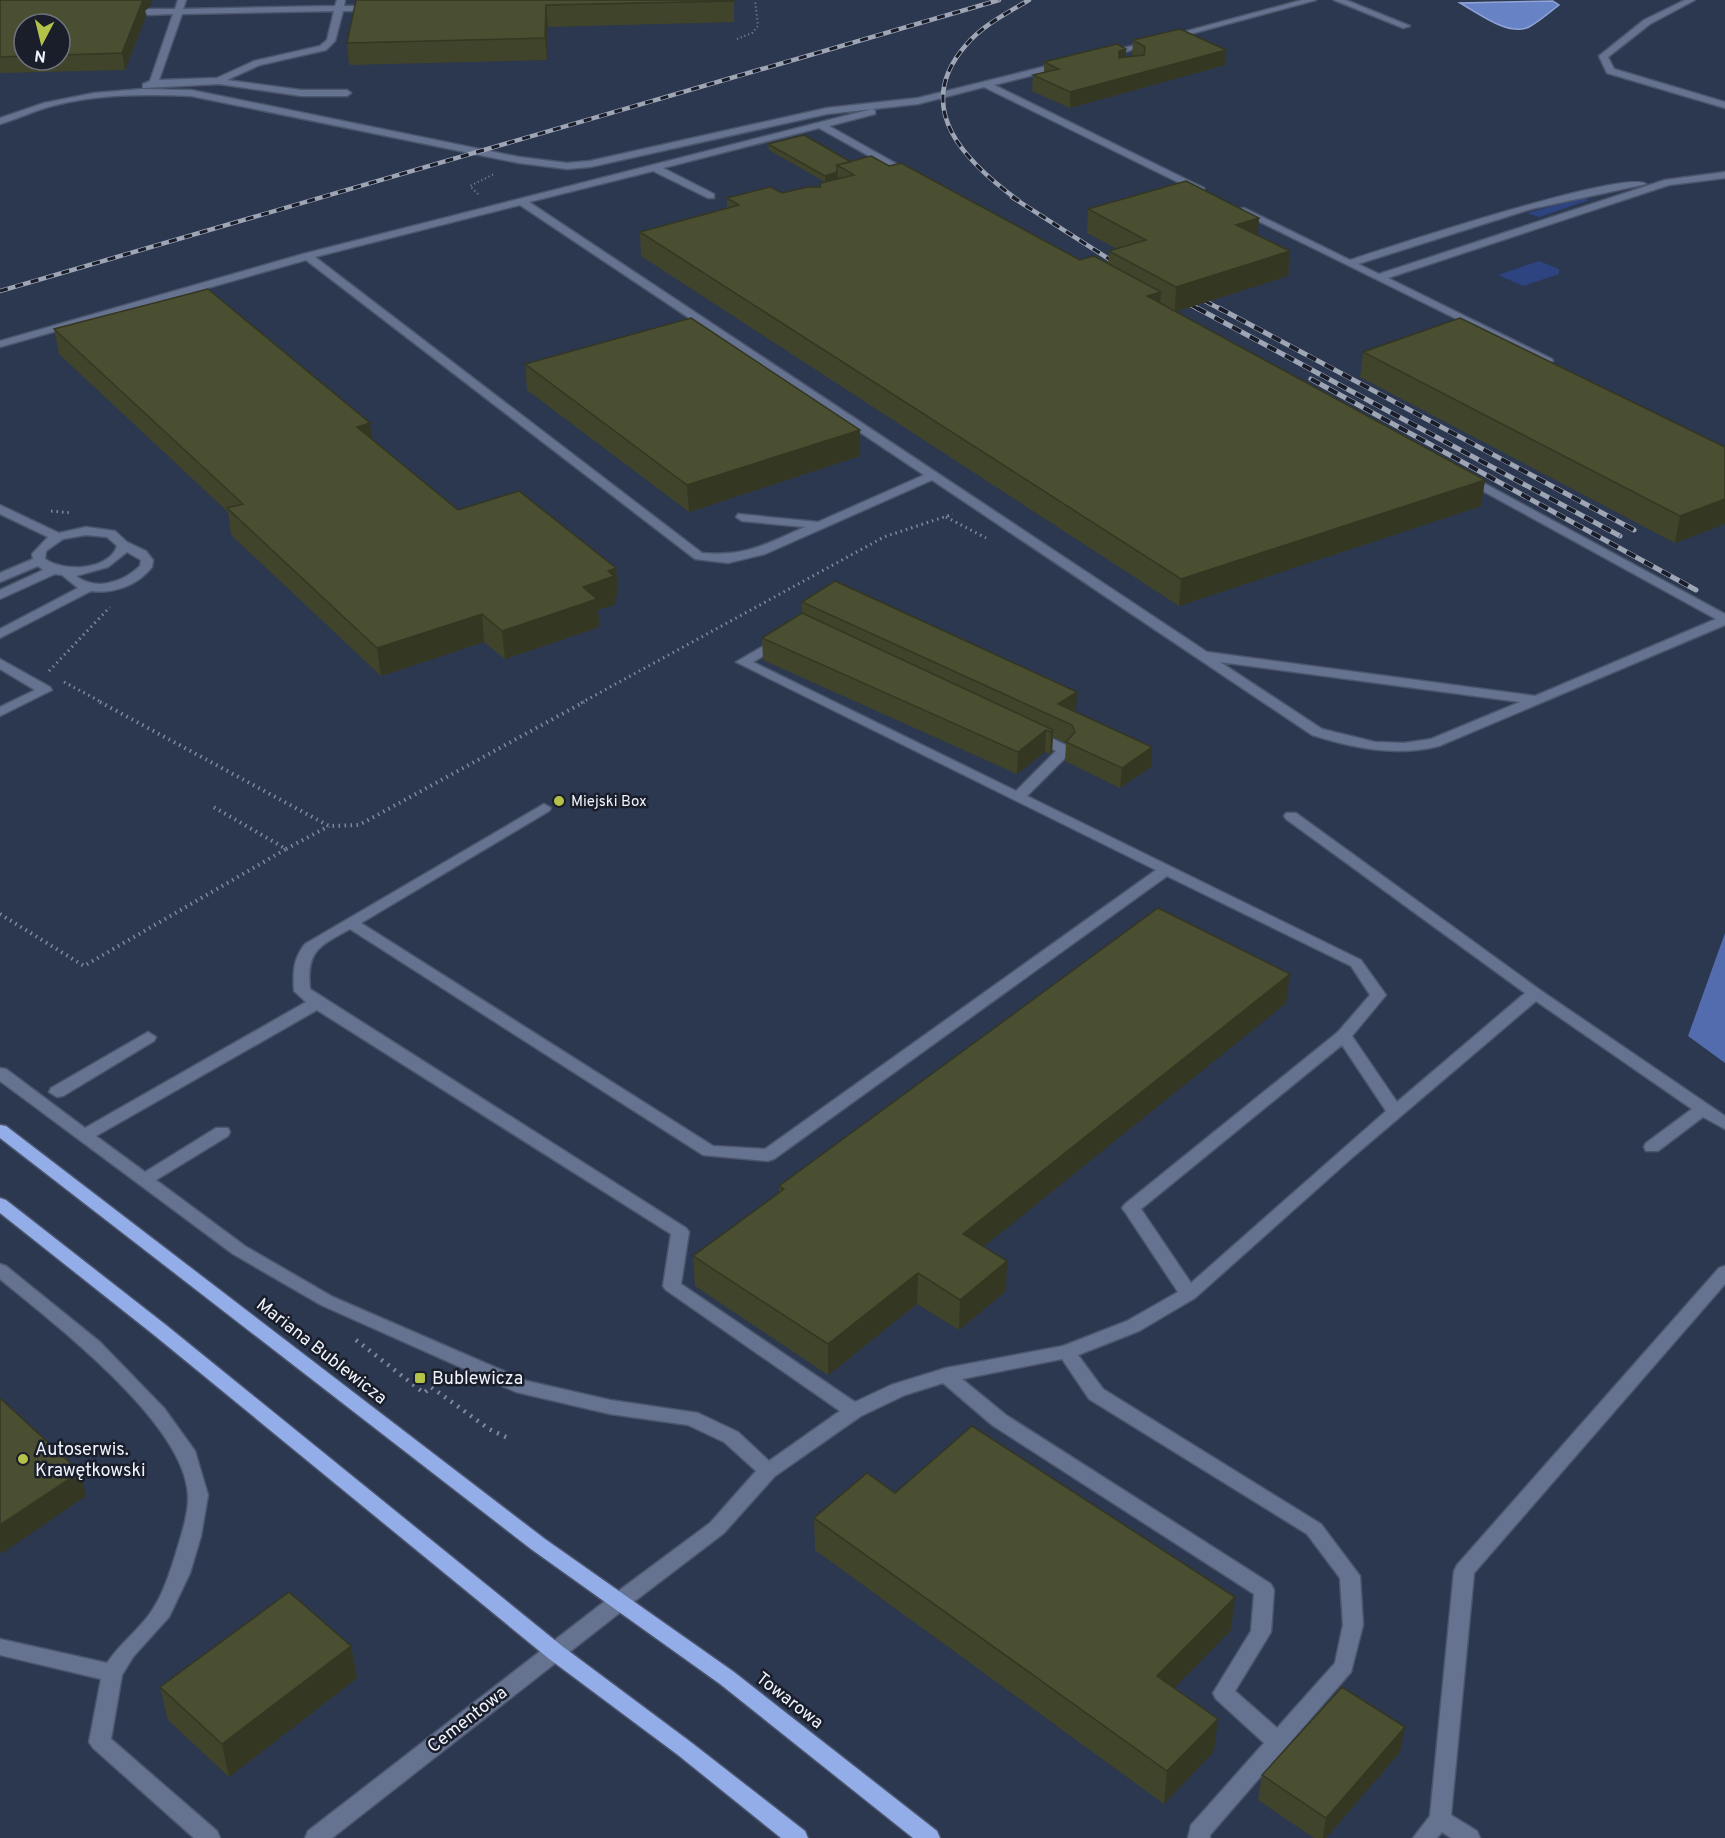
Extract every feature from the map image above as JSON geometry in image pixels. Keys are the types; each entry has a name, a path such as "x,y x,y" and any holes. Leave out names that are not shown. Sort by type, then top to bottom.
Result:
{"main road":[{"name":"Mariana Bublewicza","path":"0,1130 538,1544 620,1601"},
{"path":"0,1204 160,1330 555,1652 685,1749 797,1838"},
{"name":"Towarowa","path":"620,1601 727,1678 929,1838"}],"street":[{"path":"154,83 182,0"},
{"path":"1101,55 1312,0"},
{"path":"1338,0 1406,26"},
{"path":"1691,0 1647,22 1603,56 1610,71 1725,105"},
{"path":"219,81 240,67 258,61 323,48 331,41 340,4"},
{"path":"147,12 178,13 340,4 361,8"},
{"path":"1113,52 1131,61"},
{"path":"0,121 51,103 138,90 222,98 519,160 567,166 612,160 827,111 918,101 1078,61"},
{"path":"138,90 154,83 219,81 301,93 347,93"},
{"path":"985,84 1207,194"},
{"path":"0,344 307,256 822,126 878,110 879,107"},
{"path":"822,126 890,168 917,178"},
{"path":"655,168 711,196"},
{"path":"1349,263 1529,207 1624,186 1725,175"},
{"path":"1378,278 1504,234 1668,182"},
{"path":"521,201 1317,732 1345,742 1372,747 1407,748 1434,743 1725,619"},
{"path":"1227,203 1558,366"},
{"path":"1466,225 1504,234"},
{"path":"307,256 351,287 699,556 728,559 761,551 934,475"},
{"path":"1459,474 1725,619"},
{"path":"0,509 58,537"},
{"path":"742,517 817,525"},
{"path":"0,634 89,588 123,583 140,574 146,567 147,560 142,554 123,545 111,534 100,531 79,532 58,537 41,548 38,554 39,561"},
{"path":"0,595 59,571 104,565 121,552 123,545"},
{"path":"39,561 59,571 77,585 89,588"},
{"path":"0,578 39,561"},
{"path":"792,633 743,662 1356,963 1378,995 1344,1036 1131,1208 1189,1294"},
{"path":"1203,655 1538,700"},
{"path":"0,663 45,690 0,712"},
{"path":"1018,797 1065,750 1023,730"},
{"path":"544,808 310,946 299,969 302,991 317,1003 680,1232 672,1286 854,1411"},
{"path":"1291,816 1535,993 1725,1124"},
{"path":"350,923 710,1151 768,1155 1166,870"},
{"name":"Cementowa","path":"316,1838 717,1528 768,1471 854,1411 898,1390 946,1375 1066,1352 1133,1326 1189,1294 1395,1112 1535,993"},
{"path":"84,1136 317,1003"},
{"path":"1344,1036 1395,1112"},
{"path":"57,1092 147,1037"},
{"path":"0,1073 239,1250 327,1301 523,1387 610,1407 691,1418 731,1437 768,1471"},
{"path":"1652,1147 1702,1109"},
{"path":"144,1180 222,1132"},
{"path":"0,1270 94,1347 157,1413 186,1451 198,1495 191,1536 180,1573 159,1617 126,1651 112,1673 100,1742 209,1838"},
{"path":"1424,1838 1440,1819 1464,1571 1725,1272"},
{"path":"1066,1352 1096,1394 1314,1529 1350,1576 1353,1625 1344,1666 1199,1832 1199,1838"},
{"path":"946,1375 999,1419 1264,1590 1261,1632 1223,1693 1278,1742"},
{"path":"0,1647 112,1673"},
{"path":"1440,1819 1469,1838"}],"path":[{"path":"737,39 752,33 758,26 755,0"},
{"path":"473,188 470,186 502,170"},
{"path":"42,515 53,510 75,513"},
{"path":"0,914 84,966 328,826 359,825 884,537 960,512"},
{"path":"116,602 47,673 328,826"},
{"path":"210,805 286,849"},
{"path":"355,1339 424,1392 431,1387 489,1429 510,1439"}],"shaded area":[{"path":"1553,1 1559,5 1533,25 1521,29 1502,26 1460,3"},
{"path":"1582,198 1589,200 1539,217 1527,213"},
{"path":"1539,261 1559,269 1559,274 1523,286 1498,275"},
{"path":"1725,933 1725,1063 1688,1036"}],"building":[{"path":"0,0 143,0 122,53 72,55 72,12 12,12 12,56 0,57"},
{"path":"356,0 734,1 546,5 545,38 347,43"},
{"path":"1180,29 1226,50 1070,92 1033,75 1059,69 1044,62 1117,44 1126,49 1119,51 1119,58 1144,55 1145,47 1133,40"},
{"path":"804,135 851,162 837,165 837,172 825,176 768,144"},
{"path":"871,156 889,166 901,163 1080,260 1094,256 1161,292 1147,296 1485,480 1181,579 640,232 739,205 727,198 770,187 782,193 808,187 820,187 821,183 854,175 837,165"},
{"path":"1186,181 1259,218 1236,225 1290,251 1176,287 1109,251 1146,240 1088,209"},
{"path":"208,289 370,423 357,427 458,510 519,491 616,568 608,571 614,576 583,587 597,599 502,631 482,614 377,648 227,508 243,504 54,329"},
{"path":"691,318 860,430 687,485 525,364"},
{"path":"1460,318 1725,447 1725,499 1680,516 1363,352"},
{"path":"835,581 1077,692 1058,704 1152,747 1122,768 1066,742 1075,732 1072,725 802,602"},
{"path":"802,613 1053,730 1051,732 1046,730 1018,752 762,638"},
{"path":"1158,908 1290,974 963,1234 1007,1261 960,1300 918,1273 828,1344 693,1256 784,1189 779,1186"},
{"name":"Autoserwis. Krawętkowski","path":"0,1398 80,1472 0,1525"},
{"path":"972,1426 1235,1597 1157,1676 1218,1719 1167,1771 814,1518 867,1473 895,1493"},
{"path":"289,1592 351,1646 222,1744 160,1687"},
{"path":"1342,1687 1405,1727 1326,1818 1262,1775"}],"railway":[{"path":"0,291 999,0"},
{"path":"1019,201 981,170 965,152 952,133 944,112 943,91 950,69 966,45 980,31 1029,0"},
{"path":"1012,197 1123,268"},
{"path":"1178,298 1200,310"},
{"path":"1205,301 1222,310"},
{"path":"1197,308 1620,536"},
{"path":"1219,308 1634,530"},
{"path":"1311,379 1696,590"}],"place":[{"name":"Miejski Box","path":"559,801"},
{"name":"Bublewicza","path":"420,1378"},
{"name":"Autoserwis. Krawętkowski","path":"23,1459"}]}
